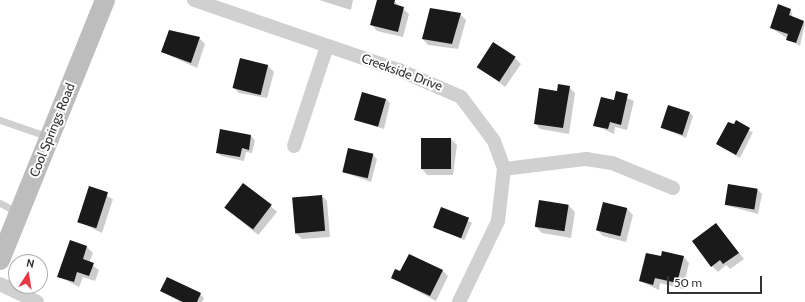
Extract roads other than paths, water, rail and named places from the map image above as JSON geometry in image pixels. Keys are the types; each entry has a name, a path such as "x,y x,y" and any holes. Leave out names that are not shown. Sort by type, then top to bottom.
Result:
{"street":[{"name":"Cool Springs Road","path":"0,260 105,0"},
{"name":"Creekside Drive","path":"194,0 432,82 461,97 494,141 504,169 498,221 459,302"},
{"path":"294,146 327,46"},
{"path":"504,169 586,159 612,163 673,188"},
{"path":"0,284 37,302"}],"lane":[{"path":"0,120 50,138"},
{"path":"0,202 19,212"}]}
